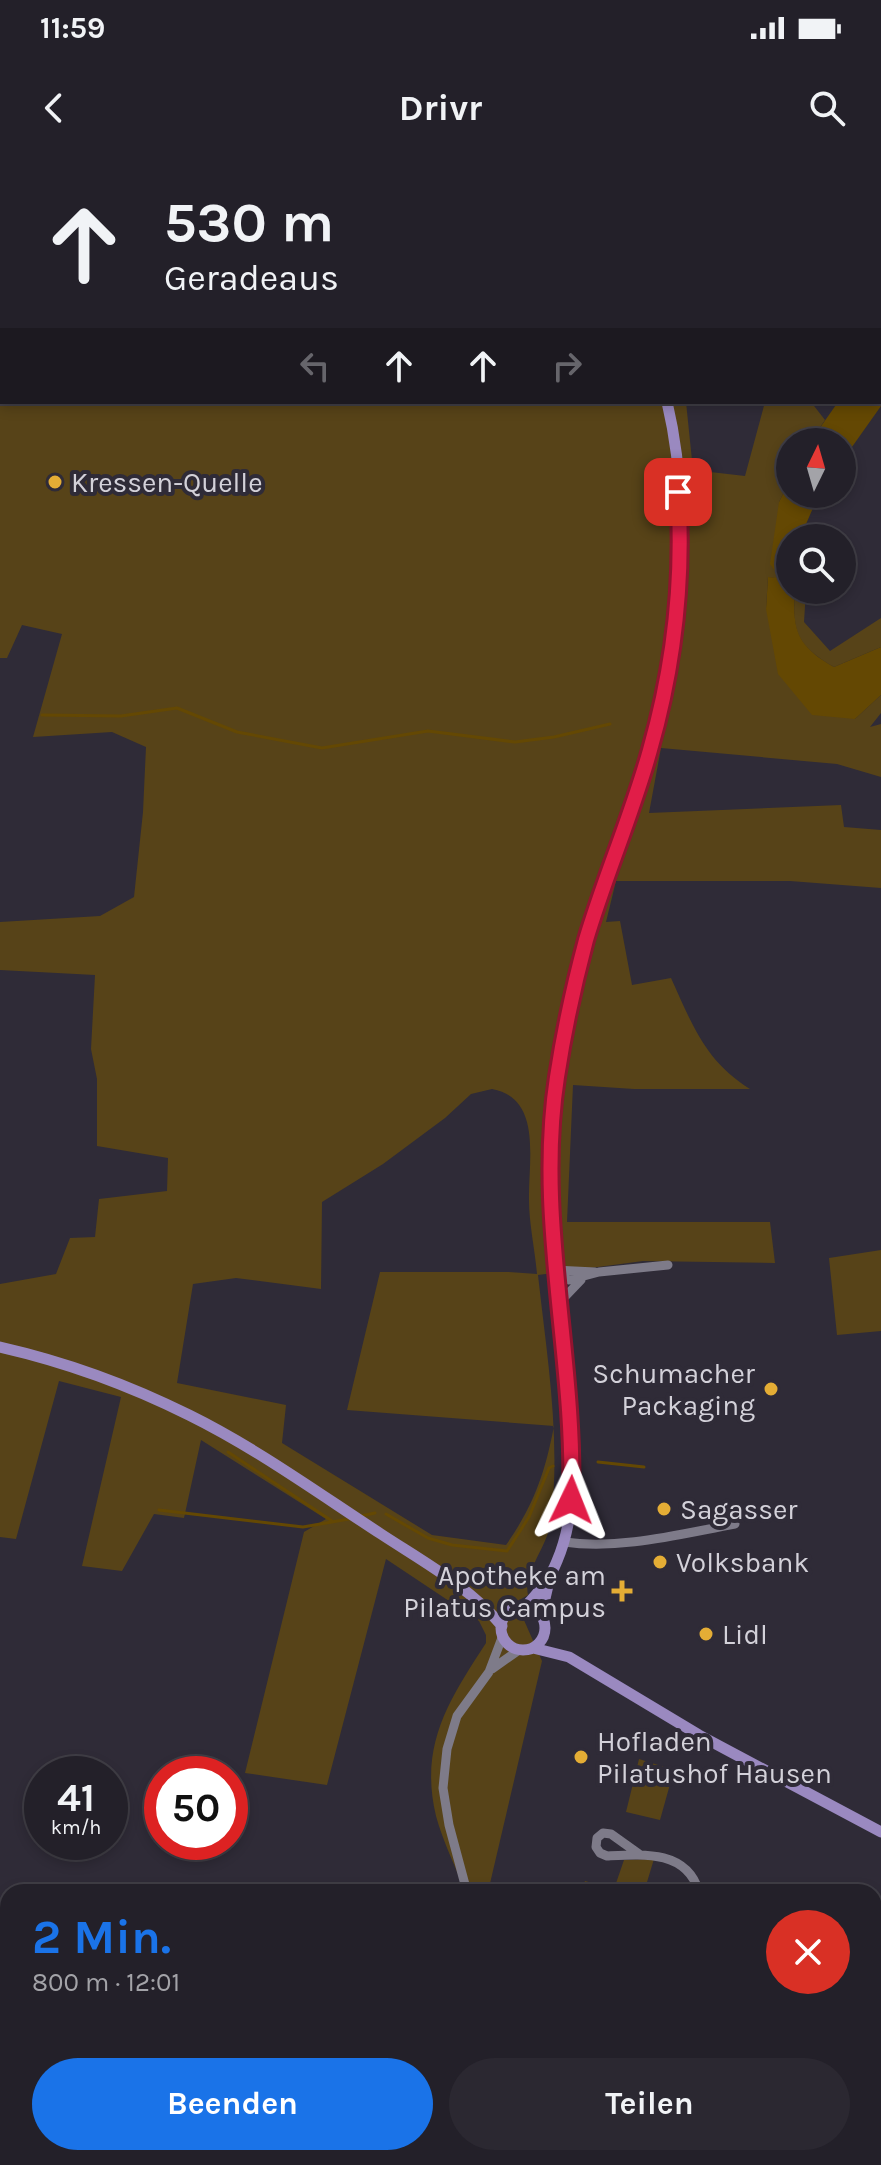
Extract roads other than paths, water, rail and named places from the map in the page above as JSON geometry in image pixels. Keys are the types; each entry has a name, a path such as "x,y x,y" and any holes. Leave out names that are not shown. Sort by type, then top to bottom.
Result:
{"main road":[{"path":"667,404 681,536 677,613 667,680 650,750 587,939 557,1078 550,1204 573,1449 571,1500 564,1542 550,1577 541,1616 545,1631 569,1657 699,1735 881,1832"},
{"path":"0,1347 91,1372 190,1415 271,1462 472,1597 512,1647 519,1650 533,1648 569,1657"},
{"path":"472,1597 511,1610 525,1607 550,1577"},
{"path":"525,1607 541,1616"},
{"path":"502,1631 511,1610"},
{"path":"533,1648 543,1638 545,1631"}],"street":[{"path":"554,1272 599,1272 668,1265"},
{"path":"554,1272 569,1280 599,1272"},
{"path":"559,1303 585,1277"},
{"path":"564,1542 636,1541 735,1524"},
{"path":"489,1672 502,1631"},
{"path":"465,1884 443,1788 447,1749 457,1716 489,1672 519,1650"},
{"path":"639,1854 656,1855 680,1864 695,1884"}],"waterway":[{"path":"42,715 121,716 177,708 237,732 322,748 428,731 515,742 610,724"},
{"path":"228,1452 332,1521"},
{"path":"598,1462 644,1467"},
{"path":"386,1514 428,1538 452,1545 507,1551 529,1517 549,1468 553,1466"},
{"path":"159,1510 303,1527 349,1519"},
{"path":"361,1516 375,1513"}],"place":[{"name":"Kressen-Quelle","path":"55,482"},
{"name":"Schumacher Packaging","path":"771,1389"},
{"name":"Sagasser","path":"664,1509"},
{"name":"Volksbank","path":"660,1562"},
{"name":"Apotheke am Pilatus Campus","path":"622,1591"},
{"name":"Lidl","path":"706,1634"},
{"name":"Hofladen Pilatushof Hausen","path":"581,1757"}]}
